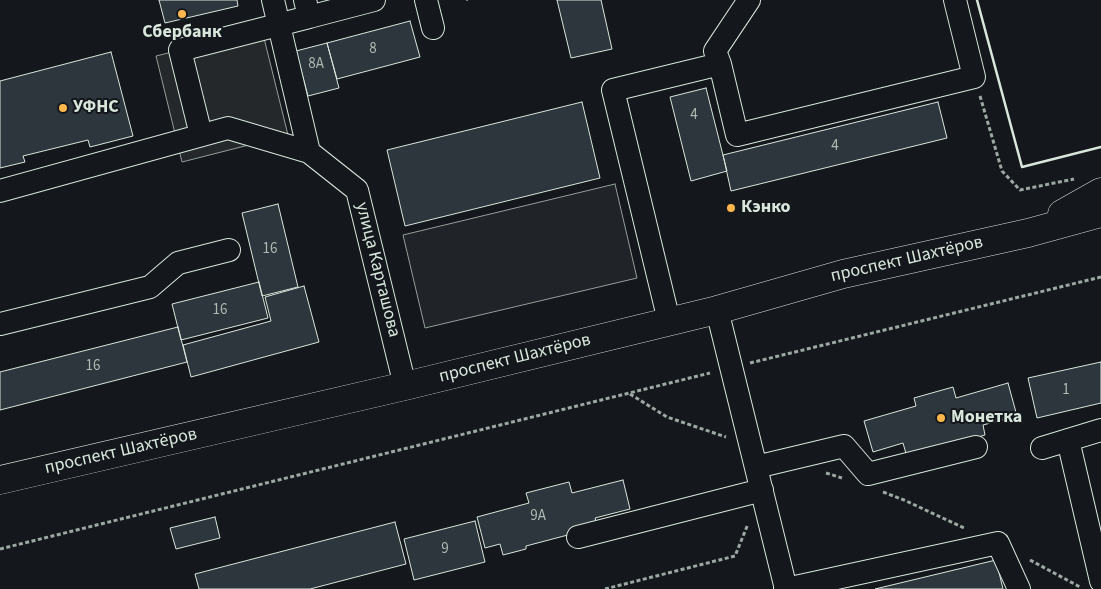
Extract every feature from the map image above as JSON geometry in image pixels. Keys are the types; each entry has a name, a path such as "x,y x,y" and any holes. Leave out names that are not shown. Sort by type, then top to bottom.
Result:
{"main road":[{"path":"1028,233 1101,192"},
{"path":"1028,233 1101,213"},
{"name":"проспект Шахтёров","path":"0,480 405,386 717,310 843,274 1028,233"}],"lane":[{"path":"0,191 228,128 309,152 273,0"},
{"path":"202,135 180,50 280,25 307,9 374,0"},
{"path":"426,0 433,28"},
{"path":"749,0 715,51 720,64 737,135 974,77 955,0"},
{"path":"669,321 613,90 720,64"},
{"name":"улица Карташова","path":"309,152 357,190 405,386"},
{"path":"0,324 150,287 178,263 229,250"},
{"path":"717,310 786,589 998,543 1019,589"},
{"path":"1042,448 1101,430"},
{"path":"1068,440 1101,581"},
{"path":"756,467 844,446 868,474 976,447"},
{"path":"578,537 762,490"}],"path":[{"path":"974,77 1002,171 1020,190 1076,178"},
{"path":"0,549 1101,277"},
{"path":"604,589 735,556 748,523"}],"shaded area":[{"path":"262,30 288,135 182,162 156,56"},
{"path":"615,184 637,278 425,328 403,235"}],"building":[{"name":"Сбербанк","path":"159,0 237,0 238,6 165,23"},
{"path":"557,0 601,0 612,49 571,58"},
{"path":"410,21 420,57 337,79 327,43"},
{"path":"327,43 339,88 308,96 296,51"},
{"name":"УФНС","path":"111,52 133,136 90,147 88,140 23,156 25,162 0,168 0,81"},
{"path":"706,88 727,171 691,181 670,97"},
{"path":"582,102 600,178 405,226 387,150"},
{"path":"938,102 947,138 731,191 723,155"},
{"path":"278,204 298,287 262,296 242,213"},
{"path":"259,282 268,318 181,340 172,304"},
{"path":"304,286 319,342 191,377 183,345 271,321 265,297"},
{"path":"178,327 187,362 0,410 0,372"},
{"path":"1101,362 1101,403 1037,418 1028,378"},
{"name":"Монетка","path":"1008,383 1017,416 983,425 985,435 907,457 903,443 873,452 864,421 916,406 914,398 953,387 956,398"},
{"path":"623,480 630,509 595,518 598,527 526,546 526,549 503,555 500,544 485,548 477,517 529,503 526,493 569,482 572,493"},
{"path":"215,517 220,538 176,549 170,528"},
{"path":"475,521 485,562 414,580 404,539"},
{"path":"395,522 406,564 310,589 199,589 195,574"},
{"path":"996,560 1003,589 875,589"}],"wall":[{"path":"977,0 1022,167 1101,147"}],"place":[{"name":"Сбербанк","path":"182,14"},
{"name":"УФНС","path":"63,108"},
{"name":"Кэнко","path":"731,208"},
{"name":"Монетка","path":"941,418"}]}
